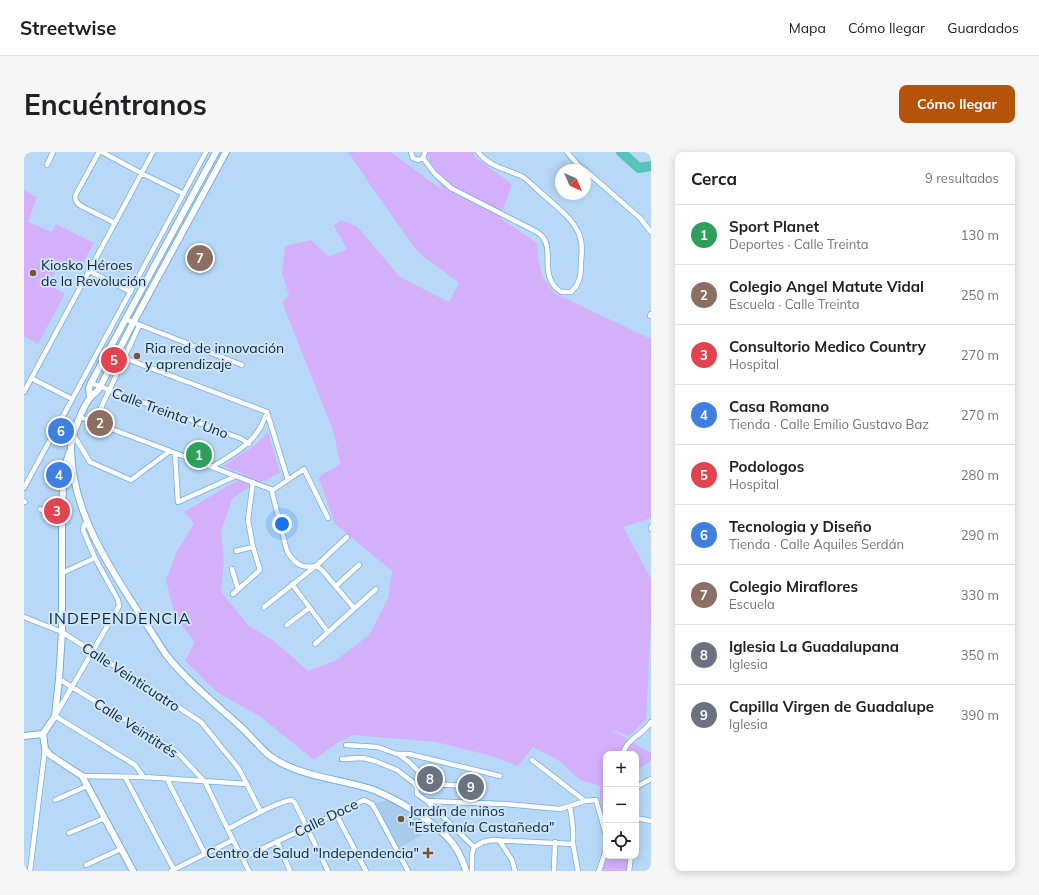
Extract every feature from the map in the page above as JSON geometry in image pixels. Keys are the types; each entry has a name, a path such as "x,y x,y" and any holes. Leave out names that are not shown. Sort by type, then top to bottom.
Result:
{"main road":[{"path":"90,397 89,388 91,383 216,152"},
{"path":"24,736 42,734 55,716 62,632 62,521 64,471 73,434 90,397 98,392 133,323 226,152"},
{"path":"70,449 80,501 102,553 167,656 202,693 270,755 287,766 373,790 395,799 415,811 435,826 453,844 460,854 466,871"},
{"path":"42,734 45,748 57,761 82,776 133,871"}],"street":[{"path":"47,165 53,152"},
{"path":"99,152 75,196 77,204 115,223"},
{"path":"102,152 184,194"},
{"path":"24,392 153,152"},
{"path":"24,488 206,152"},
{"path":"411,152 412,156 416,160 423,158"},
{"path":"423,158 425,152"},
{"path":"423,158 435,174 451,188 543,236 546,244 551,283 561,292 571,292 579,283 582,253 580,234 573,224 524,178 494,166 483,159 478,152"},
{"path":"567,152 578,164"},
{"path":"591,175 640,218 651,232"},
{"path":"89,271 131,292"},
{"path":"125,319 139,326 242,365"},
{"path":"94,423 139,326"},
{"path":"108,350 124,358 267,412"},
{"path":"31,378 72,399"},
{"name":"Calle Treinta Y Uno","path":"91,383 242,440 249,444"},
{"path":"212,467 249,444 263,424 267,412"},
{"path":"267,412 288,480"},
{"path":"80,417 273,490"},
{"path":"73,434 90,462 131,480 172,452"},
{"path":"172,452 178,502 236,476"},
{"path":"273,490 304,469 328,518"},
{"path":"233,594 259,571 260,568 253,548 248,520 253,482"},
{"path":"273,490 272,492 289,554 296,564 308,567 316,566 322,570 354,608"},
{"path":"40,509 62,521"},
{"path":"88,521 84,525 83,530 95,558 118,600 118,610 55,716 135,765 144,777"},
{"path":"264,607 316,566 347,537"},
{"path":"236,552 253,548"},
{"path":"62,573 95,558"},
{"path":"336,586 359,565"},
{"path":"232,569 238,589"},
{"path":"292,584 328,632"},
{"path":"315,644 376,589"},
{"path":"287,625 309,608"},
{"name":"Calle Veinticuatro","path":"24,617 62,632 92,653 201,722 239,769 261,812"},
{"name":"Calle Veintitrés","path":"59,679 176,751 205,782 242,858 250,871"},
{"path":"625,751 628,745 651,722"},
{"path":"346,744 378,747 397,754 409,762 422,775 416,783 417,794 428,801 474,847"},
{"path":"30,871 45,748"},
{"path":"397,754 410,754 500,776"},
{"path":"342,759 363,758 375,761 397,770 416,783 469,786"},
{"path":"532,760 585,801"},
{"path":"82,776 144,777 247,784"},
{"path":"125,777 172,870 233,840"},
{"path":"167,779 205,854"},
{"path":"639,785 651,779"},
{"path":"55,800 87,786"},
{"path":"228,829 287,800 292,800 328,871"},
{"name":"Calle Doce","path":"242,858 364,800 376,809 408,871"},
{"path":"428,801 504,804 560,809 585,801 596,800 603,824"},
{"path":"570,806 573,828 573,844 578,871"},
{"path":"336,814 366,871"},
{"path":"639,818 649,820 651,816"},
{"path":"69,833 105,818"},
{"path":"472,871 472,854 474,847 483,842 499,840 573,844"},
{"path":"499,840 512,860 515,871"},
{"path":"277,841 290,871"},
{"path":"554,871 555,842"},
{"path":"86,865 121,849"},
{"path":"599,871 603,859"},
{"path":"630,871 631,859"}],"shaded area":[{"path":"348,152 393,152 392,153 442,190 426,152 474,152 474,156 512,184 500,218 537,243 542,276 554,293 651,339 651,518 623,527 651,579 651,621 646,720 629,736 610,729 651,753 651,761 639,769 639,751 603,751 603,814 600,801 600,786 580,780 558,760 533,747 518,766 488,755 436,742 354,735 337,743 314,760 261,717 218,693 185,661 195,642 175,616 166,580 177,551 194,523 184,512 246,475 223,466 254,446 268,432 280,473 244,490 232,499 221,532 224,562 221,592 248,625 274,641 308,671 335,661 369,635 388,599 392,571 335,524 319,479 320,476 340,464 334,433 282,302 289,295 282,273 285,246 311,240 329,257 347,249 334,226 341,220 357,226 400,277 449,302 459,283 418,252"},
{"path":"24,190 37,197 28,222 52,232 56,224 94,243 80,268 64,261 60,262 49,285 65,294 38,344 24,336"},
{"name":"Jardín de niños \"Estefanía Castañeda\"","path":"388,800 408,810 432,828 399,849 374,803"},
{"path":"607,859 629,859 627,871 602,871"}],"waterway":[{"path":"621,152 639,168 651,166"}],"place":[{"name":"Colegio Miraflores","path":"200,258"},
{"name":"Kiosko Héroes de la Revolución","path":"33,273"},
{"name":"Ria red de innovación y aprendizaje","path":"137,356"},
{"name":"Podologos","path":"114,360"},
{"name":"Colegio Angel Matute Vidal","path":"100,423"},
{"name":"Tecnologia y Diseño","path":"61,431"},
{"name":"Sport Planet","path":"199,455"},
{"name":"Casa Romano","path":"59,475"},
{"name":"Consultorio Medico Country","path":"57,511"},
{"name":"Iglesia La Guadalupana","path":"430,779"},
{"name":"Capilla Virgen de Guadalupe","path":"471,787"},
{"name":"Jardín de niños \"Estefanía Castañeda\"","path":"401,819"},
{"name":"Centro de Salud \"Independencia\"","path":"428,853"}],"district":[{"name":"INDEPENDENCIA","path":"120,618"}]}
